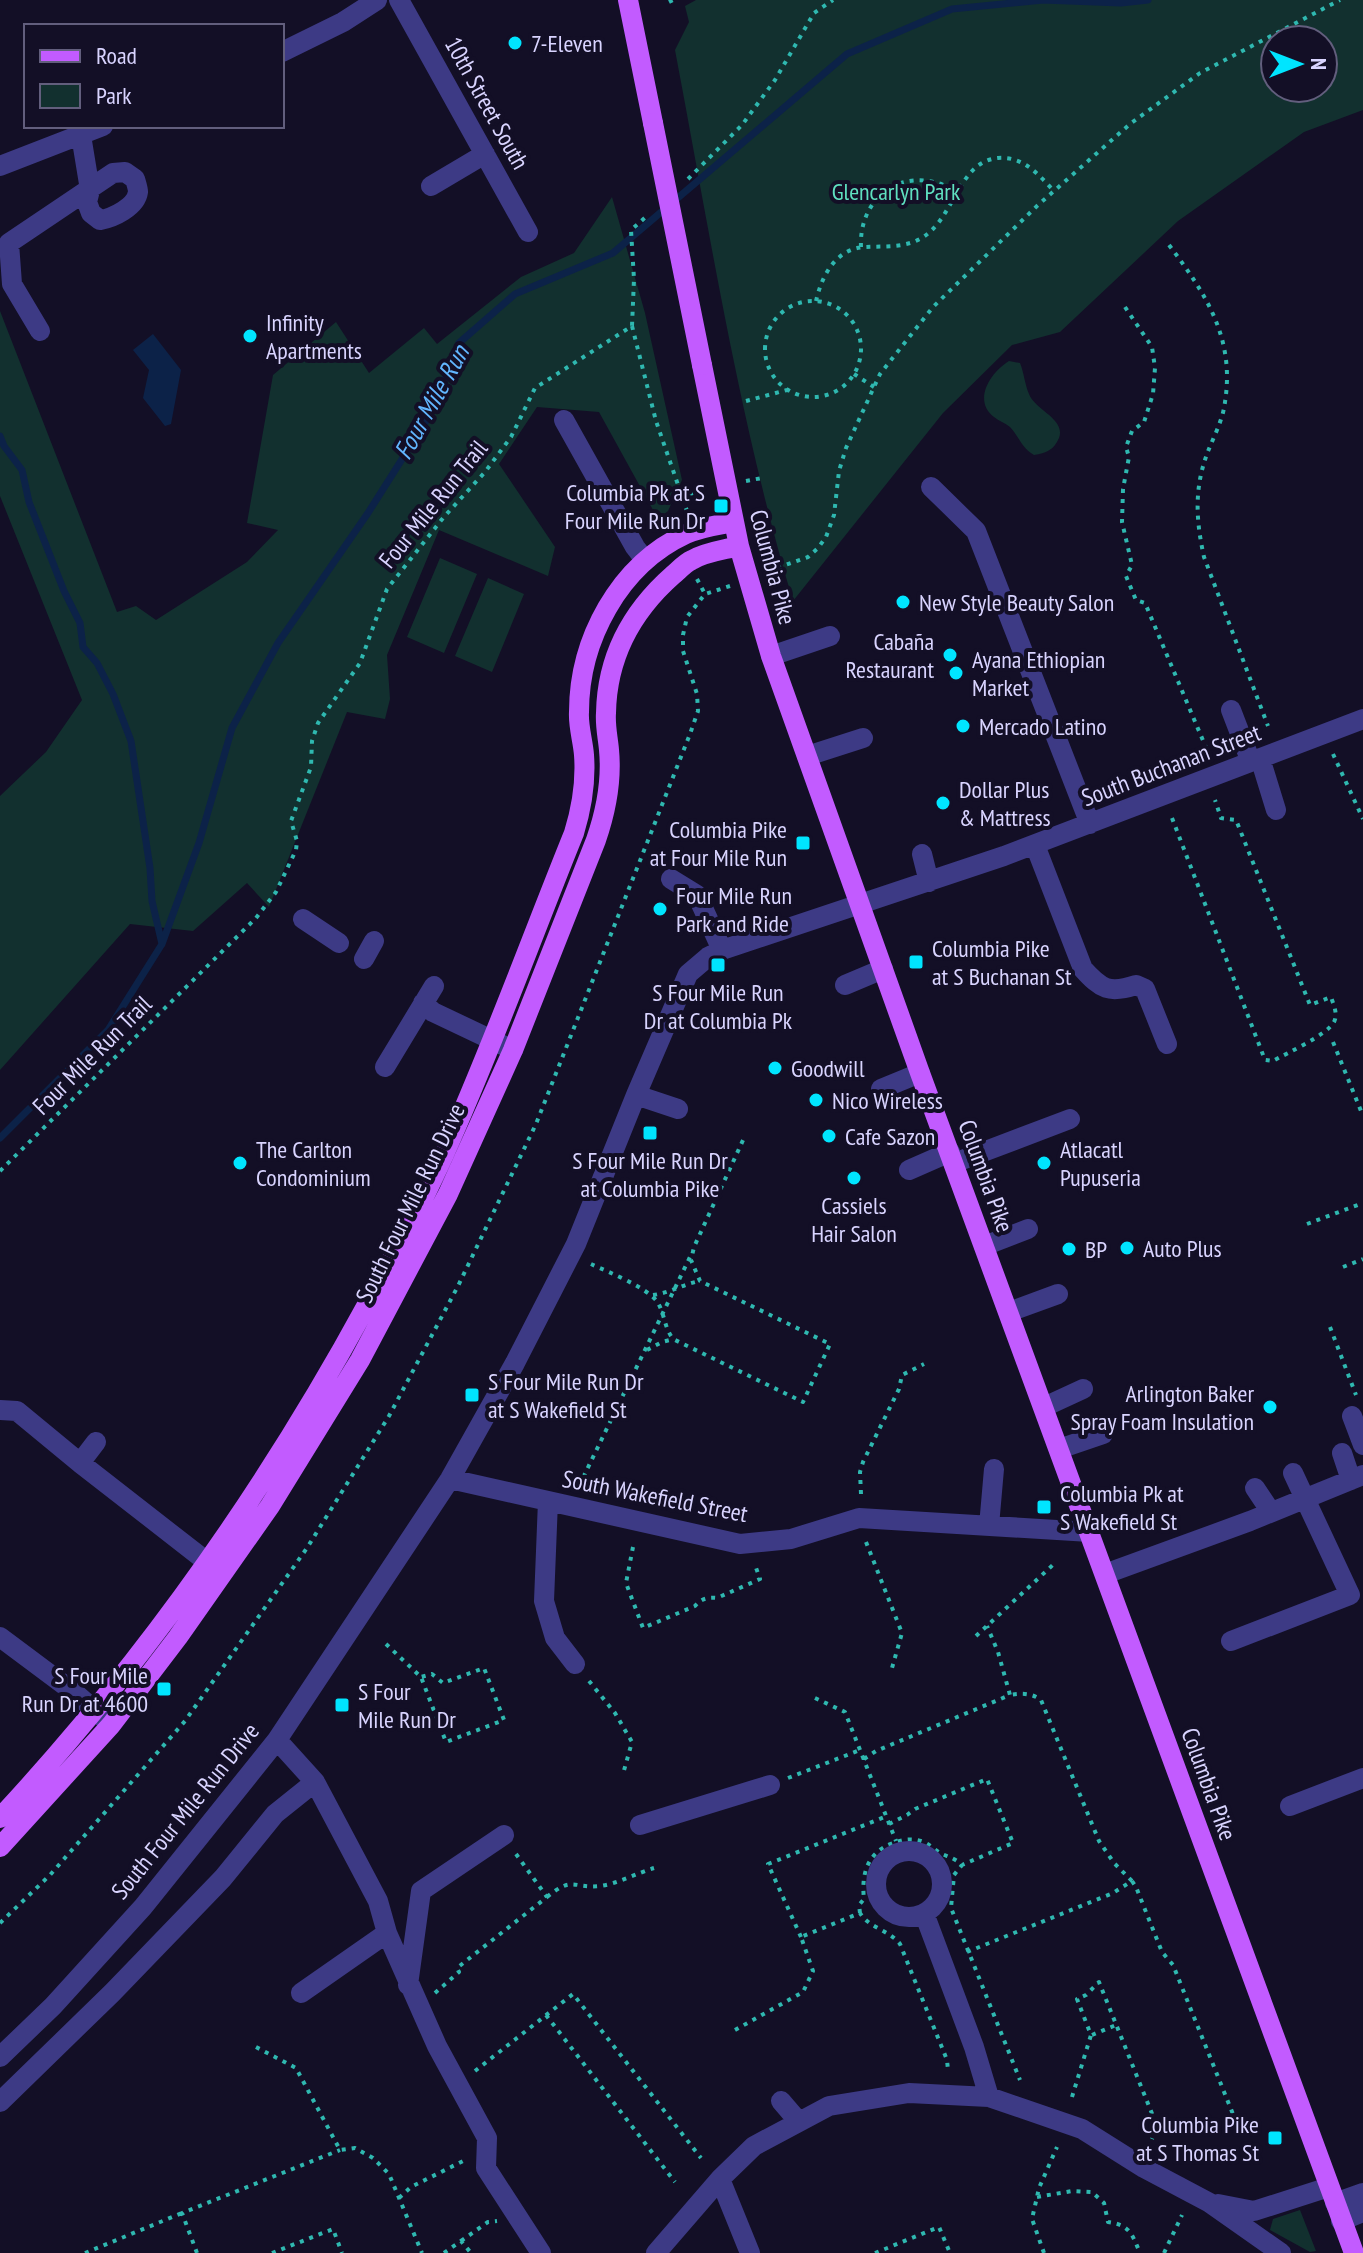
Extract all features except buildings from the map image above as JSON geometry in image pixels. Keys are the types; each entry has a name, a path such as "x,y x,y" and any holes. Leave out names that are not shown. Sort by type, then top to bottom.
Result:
{"main road":[{"name":"Columbia Pike","path":"628,0 739,546 771,656 920,1073 1354,2253"},
{"name":"South Four Mile Run Drive","path":"0,1847 111,1725 215,1568 253,1497 299,1425 372,1296 444,1153 581,810 585,787 584,754 578,713 583,671 593,638 611,600 637,567 662,547 690,532 734,522"},
{"name":"South Four Mile Run Drive","path":"0,1818 42,1773 149,1642 270,1506 360,1360 448,1194 513,1050 605,815 610,751 607,690 617,649 635,617 658,589 692,559 739,546"}],"street":[{"path":"284,51 343,22 377,0"},
{"name":"10th Street South","path":"399,0 528,232"},
{"path":"0,166 98,128"},
{"path":"40,331 12,284 4,239 90,190 81,135"},
{"path":"431,186 485,154"},
{"path":"564,420 645,560"},
{"path":"931,487 976,531 1090,824"},
{"path":"771,656 830,636"},
{"path":"1231,710 1276,810"},
{"name":"South Buchanan Street","path":"860,904 1035,845 1363,719"},
{"path":"807,756 863,738"},
{"path":"1035,845 1083,969 1098,985 1118,991 1136,985 1145,989 1167,1044"},
{"path":"922,854 929,882"},
{"path":"671,879 697,895 722,950"},
{"name":"South Four Mile Run Drive","path":"0,2057 53,2006 143,1907 277,1740 450,1479 515,1363 576,1244 688,974 722,950 860,904"},
{"path":"303,919 339,943"},
{"path":"845,985 883,969"},
{"path":"385,1067 428,995 433,1012 513,1050"},
{"path":"881,1089 920,1073"},
{"path":"636,1095 678,1109"},
{"path":"909,1170 1070,1119"},
{"path":"984,1246 1028,1229"},
{"path":"1009,1312 1058,1294"},
{"path":"1044,1407 1083,1389"},
{"path":"1355,1407 1363,1445"},
{"path":"0,1410 17,1411 215,1568"},
{"path":"1059,1449 1103,1434"},
{"path":"80,1463 96,1442"},
{"path":"1105,1574 1357,1478 1342,1453"},
{"path":"989,1526 994,1469"},
{"path":"1231,1641 1350,1595 1293,1473"},
{"name":"South Wakefield Street","path":"450,1479 740,1544 791,1539 859,1518 1090,1532"},
{"path":"1255,1488 1271,1512"},
{"path":"548,1501 544,1601 555,1638 575,1664"},
{"path":"0,1637 75,1693 111,1725"},
{"path":"277,1740 315,1782 378,1901 387,1933 412,1994 487,2138 486,2168 541,2253"},
{"path":"1290,1806 1363,1778"},
{"path":"0,2102 112,1993 213,1888 275,1814 315,1782"},
{"path":"640,1825 770,1785"},
{"path":"412,1994 421,1891 504,1835"},
{"path":"924,1913 974,2047 989,2097"},
{"path":"301,1993 387,1933"},
{"path":"656,2253 720,2179 754,2146 829,2106 909,2093 989,2097 1082,2129 1144,2168 1210,2203 1281,2253"},
{"path":"781,2101 799,2122"},
{"path":"720,2179 750,2253"},
{"path":"1210,2203 1254,2211 1335,2204 1363,2193"},
{"path":"1335,2204 1363,2212"}],"path":[{"path":"684,183 742,125 775,80 814,13 833,0"},
{"path":"782,566 808,557 826,537 834,515 839,471 846,448 880,374 933,307 1054,191 1130,124 1200,73 1340,0"},
{"path":"816,301 824,275 835,260 861,247 889,247 920,239 946,214 958,190 977,166 991,159 1004,158 1026,164 1054,191"},
{"path":"861,247 861,228 866,214 882,193 905,181 931,181 958,190"},
{"path":"652,211 631,230 634,279 632,326 656,421 686,505"},
{"path":"1169,245 1204,293 1216,317 1224,345 1228,371 1225,405 1198,484 1197,529 1204,557 1268,726"},
{"path":"816,301 836,306 847,314 860,339 861,354 847,384 825,395 811,397 796,394 773,376 764,349 773,321 783,311 795,304 816,301"},
{"path":"1125,307 1152,347 1155,368 1153,394 1144,422 1132,431 1126,447 1129,457 1123,489 1122,522 1132,565 1126,576 1136,600 1145,603 1207,750"},
{"name":"Four Mile Run Trail","path":"0,1171 256,918 276,892 296,850 297,841 291,821 311,767 312,741 318,723 360,663 387,589 503,448 535,388 632,326"},
{"path":"854,374 874,387"},
{"path":"746,401 789,390"},
{"path":"1333,754 1363,819"},
{"path":"1172,818 1265,1060 1273,1061 1329,1029 1335,1020 1335,1008 1331,997 1310,1005 1236,820 1221,818 1215,800"},
{"path":"1333,1042 1363,1116"},
{"path":"579,1486 744,1138"},
{"path":"1307,1224 1363,1203"},
{"path":"591,1264 651,1295 659,1304 666,1330 674,1339 803,1402 830,1344 700,1281 691,1260 694,1247"},
{"path":"1343,1267 1363,1259"},
{"path":"651,1295 664,1294 700,1281"},
{"path":"1330,1327 1355,1407"},
{"path":"645,1352 652,1346 674,1339"},
{"path":"861,1494 863,1462 899,1389 902,1375 924,1364"},
{"path":"866,1542 902,1633 892,1668"},
{"path":"633,1547 626,1583 643,1628 695,1606 701,1600 717,1598 760,1579 755,1565"},
{"path":"976,1636 1056,1562"},
{"path":"987,1626 1010,1695"},
{"path":"386,1644 421,1677 446,1742 504,1720 484,1668 443,1683 432,1674 421,1677"},
{"path":"575,1664 615,1713 632,1742 623,1774"},
{"path":"864,1759 876,1751 1010,1695 1036,1696 1041,1700 1099,1841 1136,1887 1162,1952 1173,1965 1239,2129"},
{"path":"815,1698 845,1712 896,1841"},
{"path":"770,1785 860,1750"},
{"path":"889,1824 915,1809 987,1779 1013,1843 962,1865"},
{"path":"735,2030 803,1992 813,1971 768,1864 887,1816"},
{"path":"504,1835 547,1897"},
{"path":"412,1994 434,1993 459,1972 457,1968 561,1886 573,1883 601,1886 654,1868"},
{"path":"967,1952 1113,1893 1132,1881"},
{"path":"801,1937 860,1913 864,1920 895,1937 947,2060 948,2070"},
{"path":"1072,2097 1091,2035 1077,1999 1099,1982 1157,2126 1152,2139"},
{"path":"458,2085 573,1994 701,2158"},
{"path":"546,2015 675,2182"},
{"path":"1091,2035 1116,2025"},
{"path":"256,2047 296,2068 340,2150"},
{"path":"1042,2252 1032,2219 1037,2197 1057,2147"},
{"path":"85,2253 340,2150 355,2148 373,2158 389,2174 422,2253"},
{"path":"399,2198 411,2187 463,2161"},
{"path":"1037,2197 1072,2191 1092,2192 1104,2203 1108,2222 1120,2224 1132,2233 1140,2253"},
{"path":"182,2213 197,2253"},
{"path":"1164,2253 1182,2215"},
{"path":"444,2253 488,2222 517,2217"},
{"path":"875,2253 939,2227 950,2253"},
{"path":"272,2253 333,2229 342,2253"},
{"path":"461,2241 471,2253"}],"green space":[{"name":"Glencarlyn Park","path":"696,0 1363,0 1363,110 1304,132 1178,221 1060,332 1012,345 943,413 793,601 741,396 675,50 689,22 685,6"},
{"path":"612,197 645,313 682,480 668,511 658,519 599,412 537,407 499,464 555,547 548,576 439,530 387,655 390,699 385,719 347,712 269,907 247,883 193,931 130,924 0,1070 0,796 46,752 82,700 0,496 0,311 117,612 136,606 156,620 247,562 278,530 247,523 273,375 336,322 369,373 424,328 437,344 521,277 574,253"},
{"path":"1009,361 1020,363 1032,400 1058,425 1059,438 1046,452 1034,455 1030,452 1010,427 994,417 985,403 986,387 996,372"},
{"path":"440,558 477,574 444,653 407,637"},
{"path":"488,578 524,594 492,672 455,656"},
{"path":"1300,2210 1316,2251 1310,2252 1270,2230 1273,2219"}],"water":[{"path":"153,334 181,370 171,424 165,426 143,398 149,370 133,350"}],"waterway":[{"name":"Four Mile Run","path":"0,1138 108,1030 162,944 199,843 232,728 278,643 368,513 430,415 459,343 515,294 613,253 847,54 952,9 1043,0 1121,3 1148,0"},
{"path":"0,436 22,470 29,502 80,623 83,647 97,663 113,694 131,741 152,901 162,944"}],"place":[{"name":"7-Eleven","path":"515,43"},
{"name":"Infinity Apartments","path":"250,336"},
{"name":"Columbia Pk at S Four Mile Run Dr","path":"721,506"},
{"name":"New Style Beauty Salon","path":"903,602"},
{"name":"Cabaña Restaurant","path":"950,655"},
{"name":"Ayana Ethiopian Market","path":"956,673"},
{"name":"Mercado Latino","path":"963,726"},
{"name":"Dollar Plus & Mattress","path":"943,803"},
{"name":"Columbia Pike at Four Mile Run","path":"803,843"},
{"name":"Four Mile Run Park and Ride","path":"660,909"},
{"name":"Columbia Pike at S Buchanan St","path":"916,962"},
{"name":"S Four Mile Run Dr at Columbia Pk","path":"718,965"},
{"name":"Goodwill","path":"775,1068"},
{"name":"Nico Wireless","path":"816,1100"},
{"name":"S Four Mile Run Dr at Columbia Pike","path":"650,1133"},
{"name":"Cafe Sazon","path":"829,1136"},
{"name":"The Carlton Condominium","path":"240,1163"},
{"name":"Atlacatl Pupuseria","path":"1044,1163"},
{"name":"Cassiels Hair Salon","path":"854,1178"},
{"name":"Auto Plus","path":"1127,1248"},
{"name":"BP","path":"1069,1249"},
{"name":"S Four Mile Run Dr at S Wakefield St","path":"472,1395"},
{"name":"Arlington Baker Spray Foam Insulation","path":"1270,1407"},
{"name":"Columbia Pk at S Wakefield St","path":"1044,1507"},
{"name":"S Four Mile Run Dr at 4600","path":"164,1689"},
{"name":"S Four Mile Run Dr","path":"342,1705"},
{"name":"Columbia Pike at S Thomas St","path":"1275,2138"}]}
